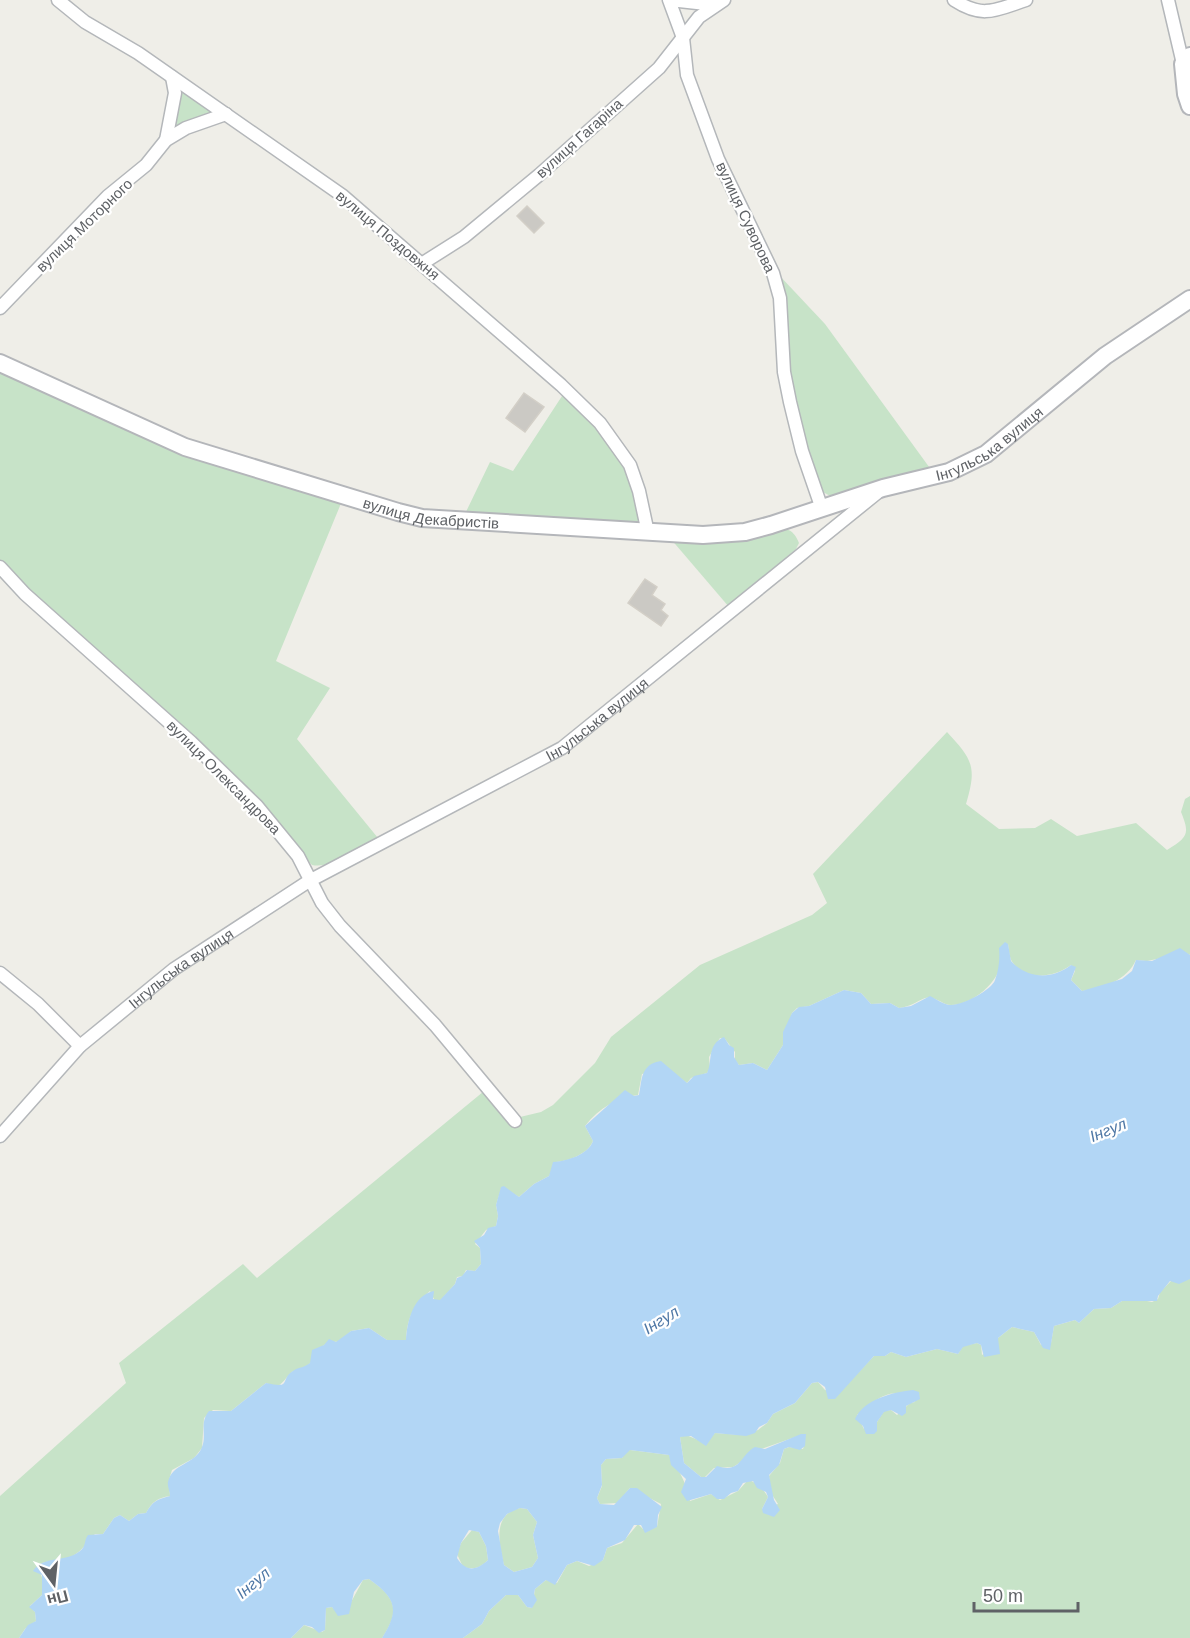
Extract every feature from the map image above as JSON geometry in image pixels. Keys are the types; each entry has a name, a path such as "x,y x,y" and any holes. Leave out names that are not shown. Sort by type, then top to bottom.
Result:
{"street":[{"name":"вулиця Поздовжня","path":"58,0 85,22 172,77 343,195 423,263 600,423 630,465 639,491 648,533"},
{"path":"669,0 719,2"},
{"name":"вулиця Суворова","path":"669,0 683,38 687,75 718,159 773,273 780,298 784,372 790,402 802,451 822,509"},
{"path":"954,0 976,12 996,10 1026,0"},
{"path":"1168,0 1187,60 1186,94 1190,106"},
{"name":"вулиця Гагаріна","path":"423,263 464,237 539,175 659,68 699,17 719,2"},
{"name":"вулиця Моторного","path":"166,140 175,93 172,77"},
{"name":"вулиця Моторного","path":"0,308 108,196 146,165 166,140 186,128 226,114"},
{"name":"Інгульська вулиця","path":"0,1136 80,1046 174,969 309,881 562,748 883,488 949,472 986,454 1105,356 1190,298"},
{"name":"вулиця Декабристів","path":"0,363 185,447 422,518 703,535 745,532 883,488"},
{"name":"вулиця Олександрова","path":"0,567 25,594 191,742 257,806 298,856 309,881 340,926 435,1025 514,1121"},
{"path":"0,973 38,1005 80,1046"}],"green space":[{"path":"176,87 218,111 173,133"},
{"path":"778,274 825,324 932,471 832,497 823,492 817,483 793,400"},
{"path":"0,369 342,501 276,661 330,688 297,739 378,838 337,861 312,865 0,564"},
{"path":"564,393 597,426 627,466 641,522 639,526 464,516 490,462 513,471"},
{"path":"786,529 792,532 798,540 796,549 729,607 670,538"},
{"path":"947,732 967,757 972,772 966,804 999,829 1035,828 1051,819 1077,836 1136,823 1167,850 1179,842 1185,834 1186,825 1181,812 1185,799 1190,796 1190,955 1186,953 1147,961 1136,960 1121,978 1098,988 1082,991 1071,980 1075,971 1071,965 1049,975 1025,973 1012,961 1008,944 1000,953 999,971 994,980 978,995 960,1004 948,1005 928,997 899,1008 890,1003 871,1004 861,993 844,990 809,1006 797,1008 792,1013 783,1045 767,1070 753,1063 739,1065 735,1060 735,1052 725,1039 720,1038 709,1057 710,1068 707,1073 691,1078 687,1083 668,1069 642,1074 638,1095 609,1104 585,1126 593,1141 587,1150 567,1160 556,1162 549,1176 534,1184 519,1197 506,1189 501,1189 496,1205 498,1216 496,1226 486,1230 475,1244 480,1248 481,1264 475,1271 466,1270 463,1276 457,1277 455,1284 440,1301 435,1301 430,1291 424,1296 412,1313 406,1340 387,1340 369,1328 351,1331 339,1342 325,1344 309,1364 292,1372 276,1387 266,1383 231,1411 213,1410 204,1418 202,1448 194,1458 172,1470 169,1480 170,1496 155,1501 146,1513 138,1514 129,1521 120,1515 114,1518 103,1534 95,1534 72,1557 37,1565 43,1580 42,1595 30,1606 35,1612 36,1621 25,1629 19,1638 0,1638 0,1496 126,1383 119,1363 243,1264 257,1278 489,1087 511,1111 520,1117 541,1112 553,1105 595,1063 611,1037 700,965 812,915 827,903 813,874"},
{"path":"1190,1279 1190,1638 463,1638 482,1624 489,1611 506,1595 518,1595 527,1607 532,1608 535,1589 546,1580 557,1583 567,1565 577,1561 589,1566 603,1560 607,1548 622,1543 638,1524 643,1529 657,1527 661,1504 630,1488 617,1503 600,1504 597,1498 602,1486 601,1465 606,1459 622,1458 626,1451 630,1450 669,1455 684,1482 690,1501 711,1494 720,1500 738,1491 748,1480 760,1487 768,1497 762,1509 778,1504 771,1493 769,1476 780,1463 784,1449 789,1447 803,1449 805,1442 798,1436 761,1449 733,1467 714,1468 705,1477 701,1477 684,1463 680,1437 686,1435 703,1442 715,1433 741,1435 758,1430 773,1414 795,1403 812,1383 818,1382 825,1390 838,1394 874,1356 885,1356 891,1352 906,1357 937,1349 958,1354 963,1346 977,1343 981,1345 982,1355 998,1345 998,1338 1012,1327 1034,1332 1041,1345 1051,1343 1054,1326 1075,1320 1079,1323 1094,1309 1111,1308 1122,1301 1137,1299 1152,1302 1158,1299 1160,1292 1172,1280","holes":["908,1391 915,1402 910,1403 897,1415 891,1410 884,1411 877,1422 864,1429 857,1415 878,1399 889,1394 902,1394"]},
{"path":"520,1508 527,1509 537,1522 533,1535 538,1558 532,1567 514,1572 504,1565 499,1539 501,1523 505,1516"},
{"path":"472,1530 479,1532 486,1546 488,1560 479,1567 463,1567 457,1554 461,1543"},
{"path":"369,1579 385,1592 393,1605 392,1620 382,1638 291,1638 304,1625 322,1632 325,1630 326,1608 332,1607 335,1610 350,1604 363,1580"}],"water":[{"name":"Інгул","path":"1005,942 1008,944 1011,961 1017,967 1032,974 1048,975 1071,965 1076,967 1071,980 1082,991 1122,979 1132,971 1136,960 1152,961 1180,948 1190,955 1190,1279 1179,1284 1170,1281 1158,1296 1157,1301 1122,1301 1111,1308 1094,1309 1079,1323 1075,1320 1054,1326 1050,1350 1043,1348 1034,1332 1012,1327 998,1338 1000,1354 984,1357 981,1345 977,1343 963,1347 958,1354 937,1349 906,1357 891,1352 885,1356 874,1356 835,1399 828,1399 825,1387 818,1382 812,1383 795,1403 773,1414 767,1423 759,1427 755,1433 746,1436 715,1433 706,1446 691,1436 680,1437 684,1463 701,1477 706,1477 717,1466 731,1468 736,1466 755,1447 765,1449 806,1434 805,1446 800,1450 789,1447 784,1449 779,1465 769,1475 774,1500 780,1510 774,1517 763,1513 762,1509 768,1497 766,1492 757,1488 753,1481 743,1483 738,1491 724,1499 717,1499 711,1494 687,1501 681,1492 686,1479 671,1465 669,1455 630,1450 622,1458 606,1459 601,1465 602,1485 597,1498 600,1504 614,1505 630,1488 637,1488 662,1507 658,1515 657,1527 645,1533 641,1525 634,1525 625,1540 607,1548 603,1560 594,1566 577,1561 567,1565 555,1585 546,1580 535,1589 534,1594 537,1600 532,1608 527,1607 518,1595 506,1595 489,1611 482,1624 463,1638 382,1638 391,1620 392,1605 385,1592 369,1579 363,1580 354,1592 349,1614 338,1616 332,1607 326,1608 325,1630 319,1633 312,1627 304,1625 291,1638 19,1638 28,1625 36,1621 35,1612 29,1607 42,1595 42,1575 33,1571 38,1566 74,1555 83,1548 88,1535 103,1534 114,1518 120,1515 129,1521 138,1514 146,1513 155,1501 170,1496 168,1484 170,1476 199,1453 202,1447 204,1420 209,1411 231,1411 266,1383 283,1384 289,1374 310,1363 312,1350 324,1345 329,1339 336,1342 351,1331 369,1328 387,1340 406,1340 412,1310 421,1298 434,1291 433,1299 440,1300 455,1284 457,1278 467,1270 475,1271 481,1264 480,1248 474,1241 484,1235 488,1228 496,1226 498,1216 496,1205 501,1187 504,1186 519,1197 534,1184 549,1176 553,1162 570,1159 587,1150 593,1141 585,1126 625,1090 634,1096 639,1095 643,1074 649,1066 661,1061 687,1083 694,1076 707,1073 712,1049 718,1040 724,1037 734,1048 734,1057 739,1065 753,1063 767,1070 783,1045 783,1032 792,1013 799,1007 809,1006 844,990 861,993 871,1004 890,1003 899,1008 911,1006 930,996 948,1005 955,1005 976,997 993,984 998,968 999,948","holes":["520,1508 527,1509 537,1522 533,1535 538,1558 532,1567 514,1572 504,1565 498,1531 500,1523 507,1514","469,1530 479,1532 486,1546 488,1560 475,1568 464,1566 457,1558 461,1543"]},
{"path":"913,1390 919,1392 920,1399 906,1406 906,1413 902,1416 891,1410 884,1412 877,1422 877,1431 874,1434 866,1434 863,1426 855,1419 865,1406 880,1398"}],"building":[{"path":"527,206 544,223 534,233 517,216"},
{"path":"524,393 544,407 525,432 506,418"},
{"path":"645,579 657,587 652,595 665,604 661,610 668,616 661,626 628,603"}]}
